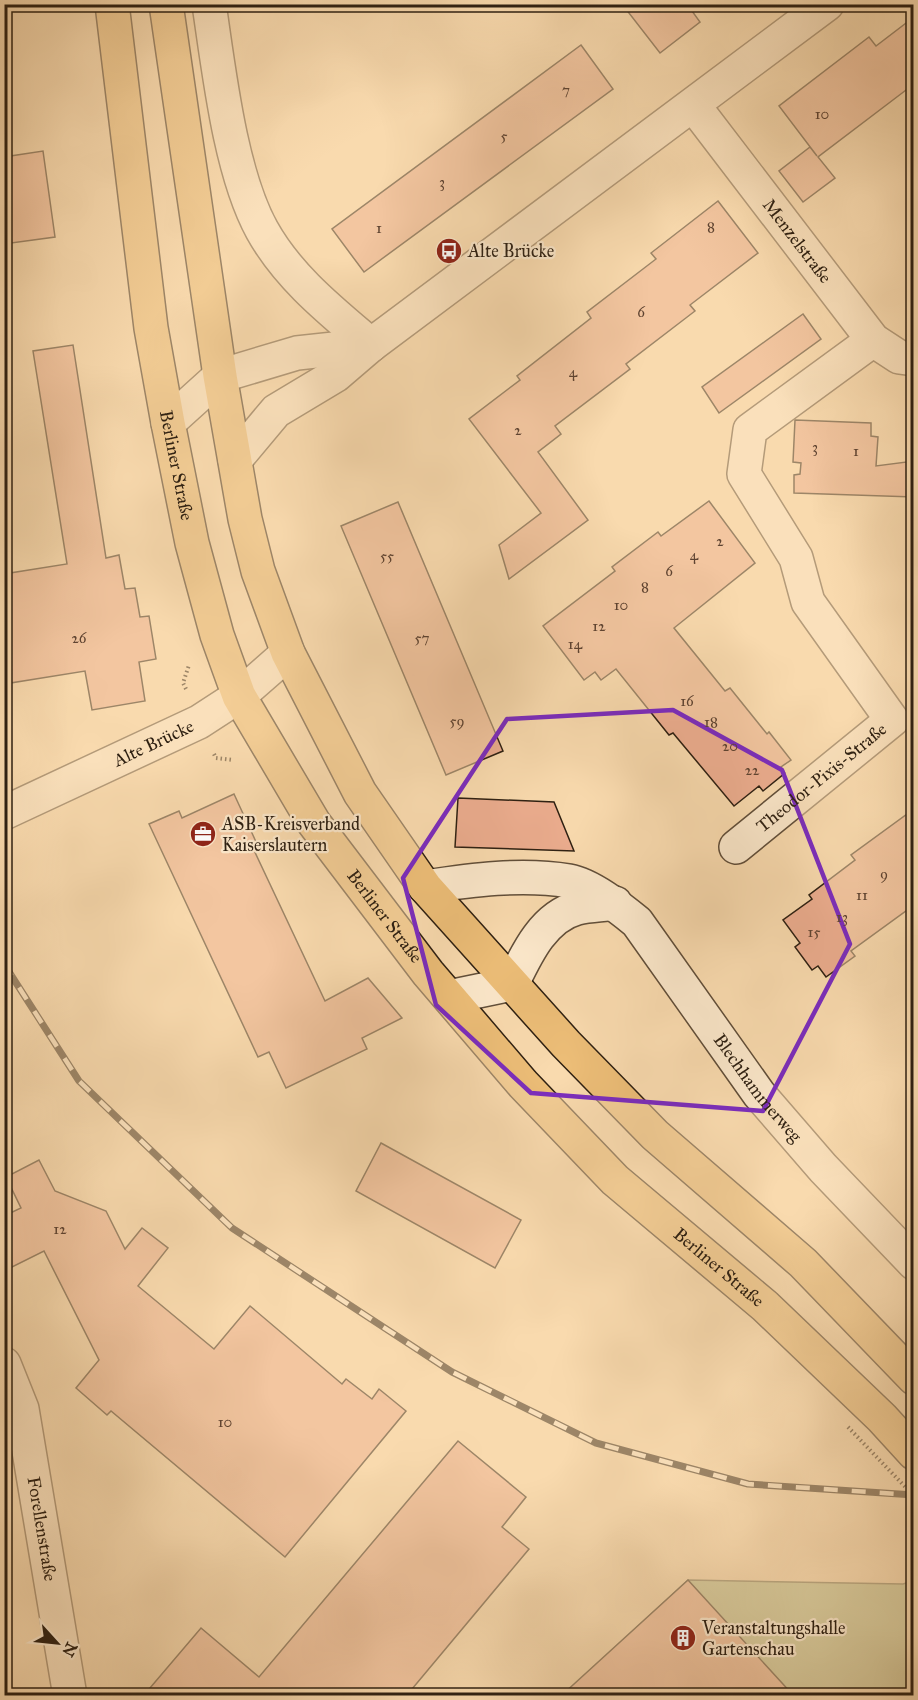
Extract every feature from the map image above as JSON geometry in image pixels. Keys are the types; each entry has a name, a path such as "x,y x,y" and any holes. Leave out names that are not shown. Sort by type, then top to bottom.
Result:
{"main road":[{"name":"Berliner Straße","path":"111,4 151,328 168,423 192,543 218,635 239,696 314,823 449,997 523,1084 615,1180 765,1306 882,1418 914,1453"},
{"path":"166,4 220,376 240,496 258,571 288,653 360,793 425,887 566,1044 655,1135 803,1263 914,1378"}],"street":[{"path":"209,4 227,119 245,186 262,230 308,290 371,345"},
{"path":"235,460 276,411 336,375 371,345 694,106 827,4"},
{"name":"Menzelstraße","path":"694,106 873,340 899,357 914,359"},
{"name":"Theodor-Pixis-Straße","path":"736,847 892,720 808,602 796,558 744,474 750,430 873,340"},
{"path":"168,423 220,376 297,352 371,345"},
{"name":"Alte Brücke","path":"11,810 182,732 239,696 288,653"},
{"name":"Blechhammerweg","path":"425,887 474,879 571,881 615,903 637,922 759,1094 823,1168 914,1263"},
{"path":"449,997 512,984 530,947 546,927 575,908 615,903"},
{"name":"Forellenstraße","path":"4,1364 22,1409 69,1695"}],"path":[{"path":"848,1427 914,1496"},
{"path":"907,1695 914,1689"}],"highlighted area":[{"path":"673,710 782,770 850,944 763,1111 531,1093 436,1005 403,878 507,719"}],"green space":[{"path":"688,1580 903,1584 913,1581 913,1695 562,1696"}],"building":[{"path":"622,4 687,4 700,22 660,53"},
{"path":"914,17 914,84 818,157 835,178 803,202 779,171 810,147 817,156 779,106 869,37 876,46"},
{"path":"581,45 613,89 364,272 332,229"},
{"path":"43,151 55,237 4,244 4,157"},
{"path":"718,201 758,253 690,305 695,311 626,364 630,369 555,426 561,434 538,452 588,520 509,579 499,545 541,513 469,419 520,380 517,376 591,318 587,312 656,259 651,253"},
{"path":"803,314 821,339 719,413 702,387"},
{"path":"73,345 106,558 119,555 125,589 135,588 140,617 149,616 156,659 139,662 145,701 92,710 85,671 4,684 4,574 67,564 33,351"},
{"path":"795,420 871,423 871,436 878,437 876,466 914,461 914,497 794,493 794,475 800,474 801,463 793,462"},
{"path":"709,501 755,563 674,628 725,691 730,688 791,760 781,767 785,773 763,791 759,786 734,806 673,733 669,735 616,669 601,680 595,672 584,680 543,626 615,571 612,567 658,532 661,536"},
{"path":"398,502 503,751 446,775 341,526"},
{"path":"234,794 257,844 252,846 325,1001 368,978 402,1018 362,1038 367,1049 286,1088 269,1052 258,1057 149,824 179,811 182,818"},
{"path":"458,798 554,802 574,851 455,847"},
{"path":"914,809 914,905 851,951 855,956 826,977 818,966 812,970 795,947 800,943 783,920 812,899 809,895 855,860 851,855"},
{"path":"381,1143 521,1220 495,1268 356,1191"},
{"path":"39,1160 55,1191 106,1211 125,1249 142,1228 168,1248 138,1286 214,1349 250,1306 342,1384 346,1379 372,1399 379,1389 406,1411 285,1557 111,1411 107,1415 76,1388 99,1360 44,1251 4,1271 4,1216 21,1208 6,1177"},
{"path":"458,1441 526,1497 502,1527 529,1549 407,1695 144,1695 201,1628 259,1677"},
{"name":"Veranstaltungshalle Gartenschau","path":"688,1580 793,1695 562,1695"}],"railway":[{"path":"4,964 79,1081 232,1228 452,1372 596,1443 748,1484 914,1495"}],"place":[{"name":"Alte Brücke","path":"449,251"},
{"name":"ASB-Kreisverband Kaiserslautern","path":"203,834"},
{"name":"Veranstaltungshalle Gartenschau","path":"683,1638"}]}
